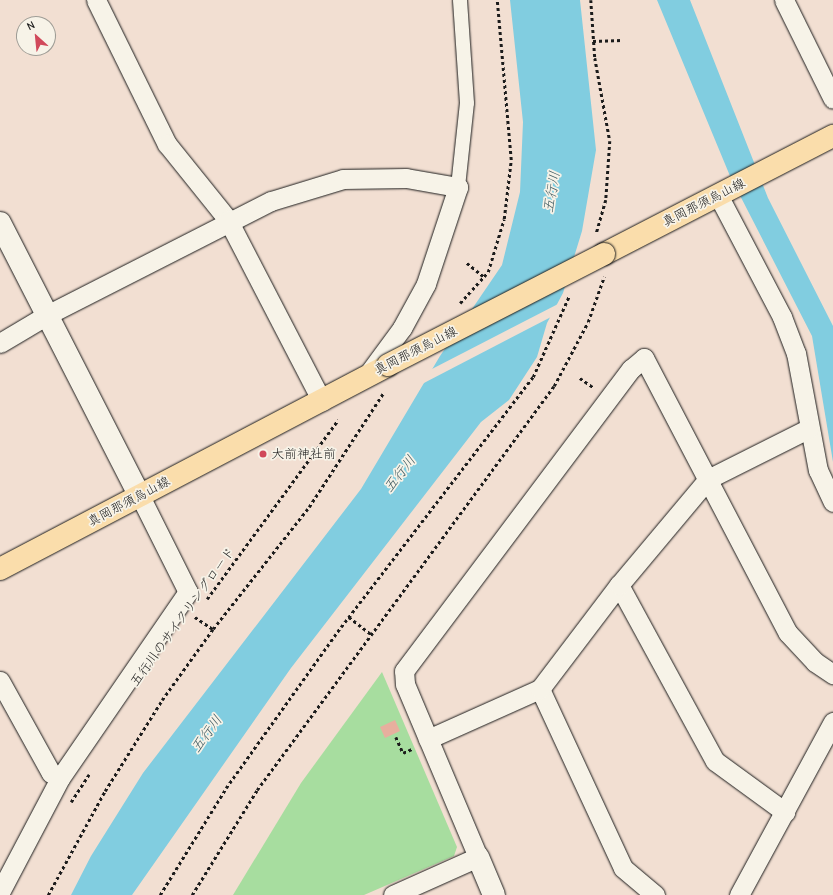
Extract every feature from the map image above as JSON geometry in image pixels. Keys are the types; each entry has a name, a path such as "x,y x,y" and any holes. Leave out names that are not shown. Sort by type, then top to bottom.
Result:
{"main road":[{"name":"真岡那須烏山線","path":"0,569 322,401 605,247 718,195 833,136"}],"street":[{"path":"96,0 167,144 228,220 322,401"},
{"path":"366,377 402,328 426,284 458,187 467,103 460,0"},
{"path":"784,0 833,99"},
{"path":"0,343 47,314 228,220 271,201 343,179 406,178 458,187"},
{"path":"718,195 782,317 796,353 808,429 818,470 833,502"},
{"path":"0,223 188,592 60,778 0,892"},
{"path":"494,895 478,857 421,743 405,684 408,665 631,369 644,358 788,634 815,662 833,674"},
{"path":"421,743 540,689 619,585 708,479 808,429"},
{"path":"619,585 715,761 785,812"},
{"path":"0,681 6,705 51,773 60,778"},
{"path":"540,689 623,868 655,895"},
{"path":"740,895 833,722"},
{"path":"393,895 478,857"}],"path":[{"path":"455,308 484,277 495,255 504,219 511,160 497,0"},
{"path":"192,895 258,790 554,386 588,322 605,247 606,200 610,141 593,41 591,0"},
{"path":"593,41 622,40"},
{"path":"467,264 484,277"},
{"path":"160,895 226,788 349,617 533,377 571,292"},
{"path":"580,378 600,392"},
{"path":"48,895 105,792 213,628 309,507 386,389"},
{"name":"五行川のサイクリングロード","path":"203,604 338,420"},
{"name":"五行川のサイクリングロード","path":"189,622 198,610"},
{"path":"194,616 213,628"},
{"path":"349,617 372,634"},
{"path":"396,736 403,753 421,743"},
{"path":"69,805 93,766"}],"green space":[{"path":"382,672 457,847 454,856 364,895 233,895 301,783"}],"water":[{"name":"五行川","path":"510,0 580,0 596,150 582,231 563,293 547,323 537,357 509,400 481,422 291,668 132,895 71,895 91,856 143,773 361,489 440,356 502,265 520,192 523,122"},
{"path":"657,0 690,0 768,198 833,326 833,462 812,336 730,176"}],"pier":[{"path":"560,303 553,316 422,384 430,370"}],"building":[{"path":"395,720 400,731 385,738 380,727"}],"place":[{"name":"大前神社前","path":"263,454"}]}
